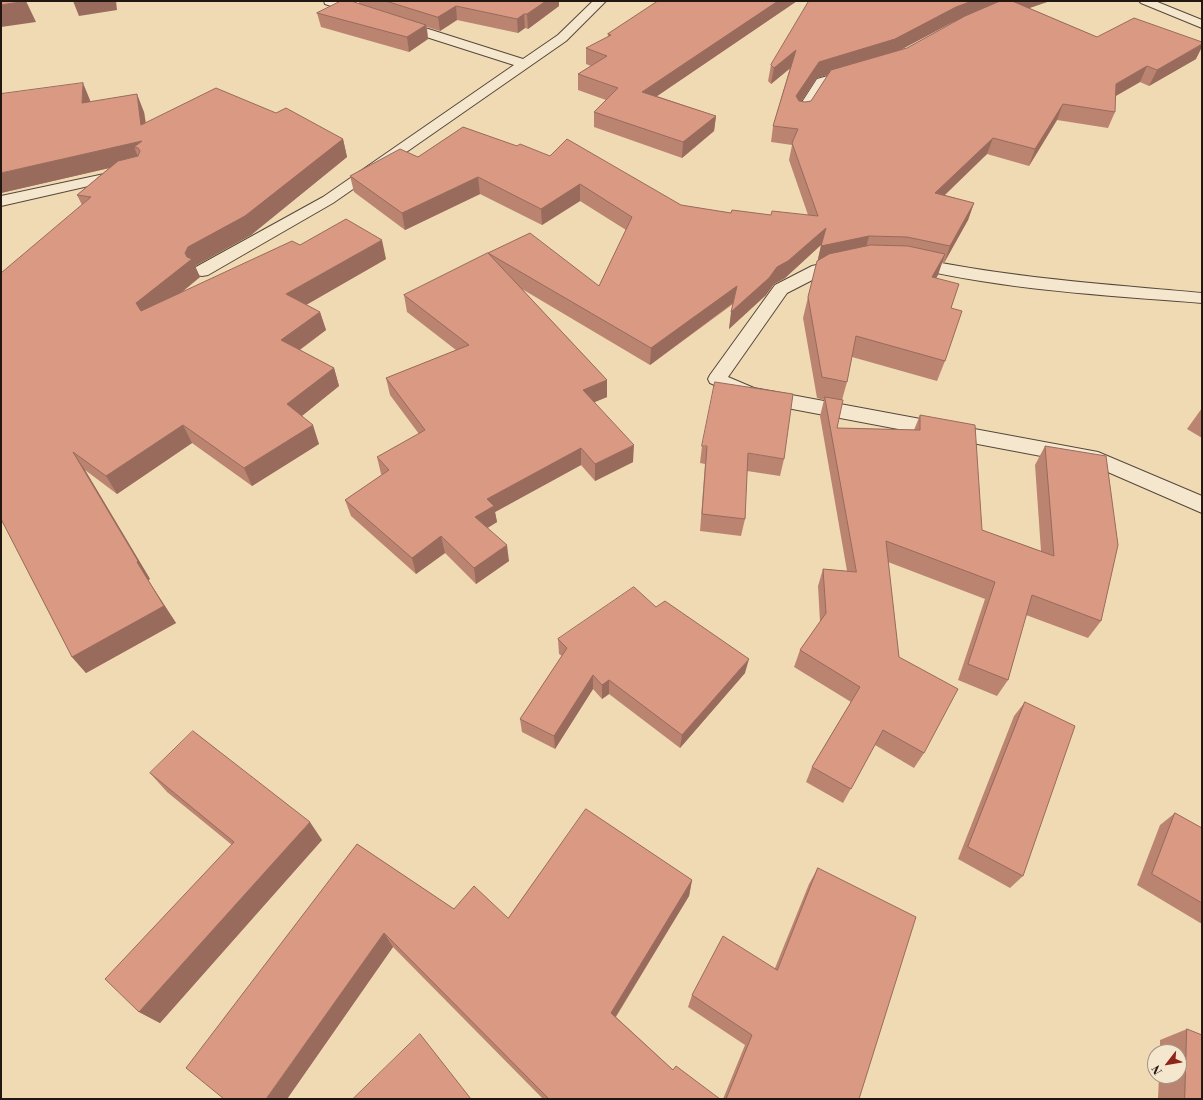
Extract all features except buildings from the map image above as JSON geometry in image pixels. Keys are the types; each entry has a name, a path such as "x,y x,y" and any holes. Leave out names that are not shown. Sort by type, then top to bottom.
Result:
{"street":[{"path":"202,271 328,200 562,38 600,1"},
{"path":"1145,1 1202,24"},
{"path":"329,2 374,16"},
{"path":"389,21 524,64"},
{"path":"802,113 822,82 867,68"},
{"path":"1,201 139,170"},
{"path":"895,260 902,260 954,272 1022,282 1202,298"},
{"path":"858,261 818,270 780,289 717,379 750,394 1098,459 1202,505"}]}
